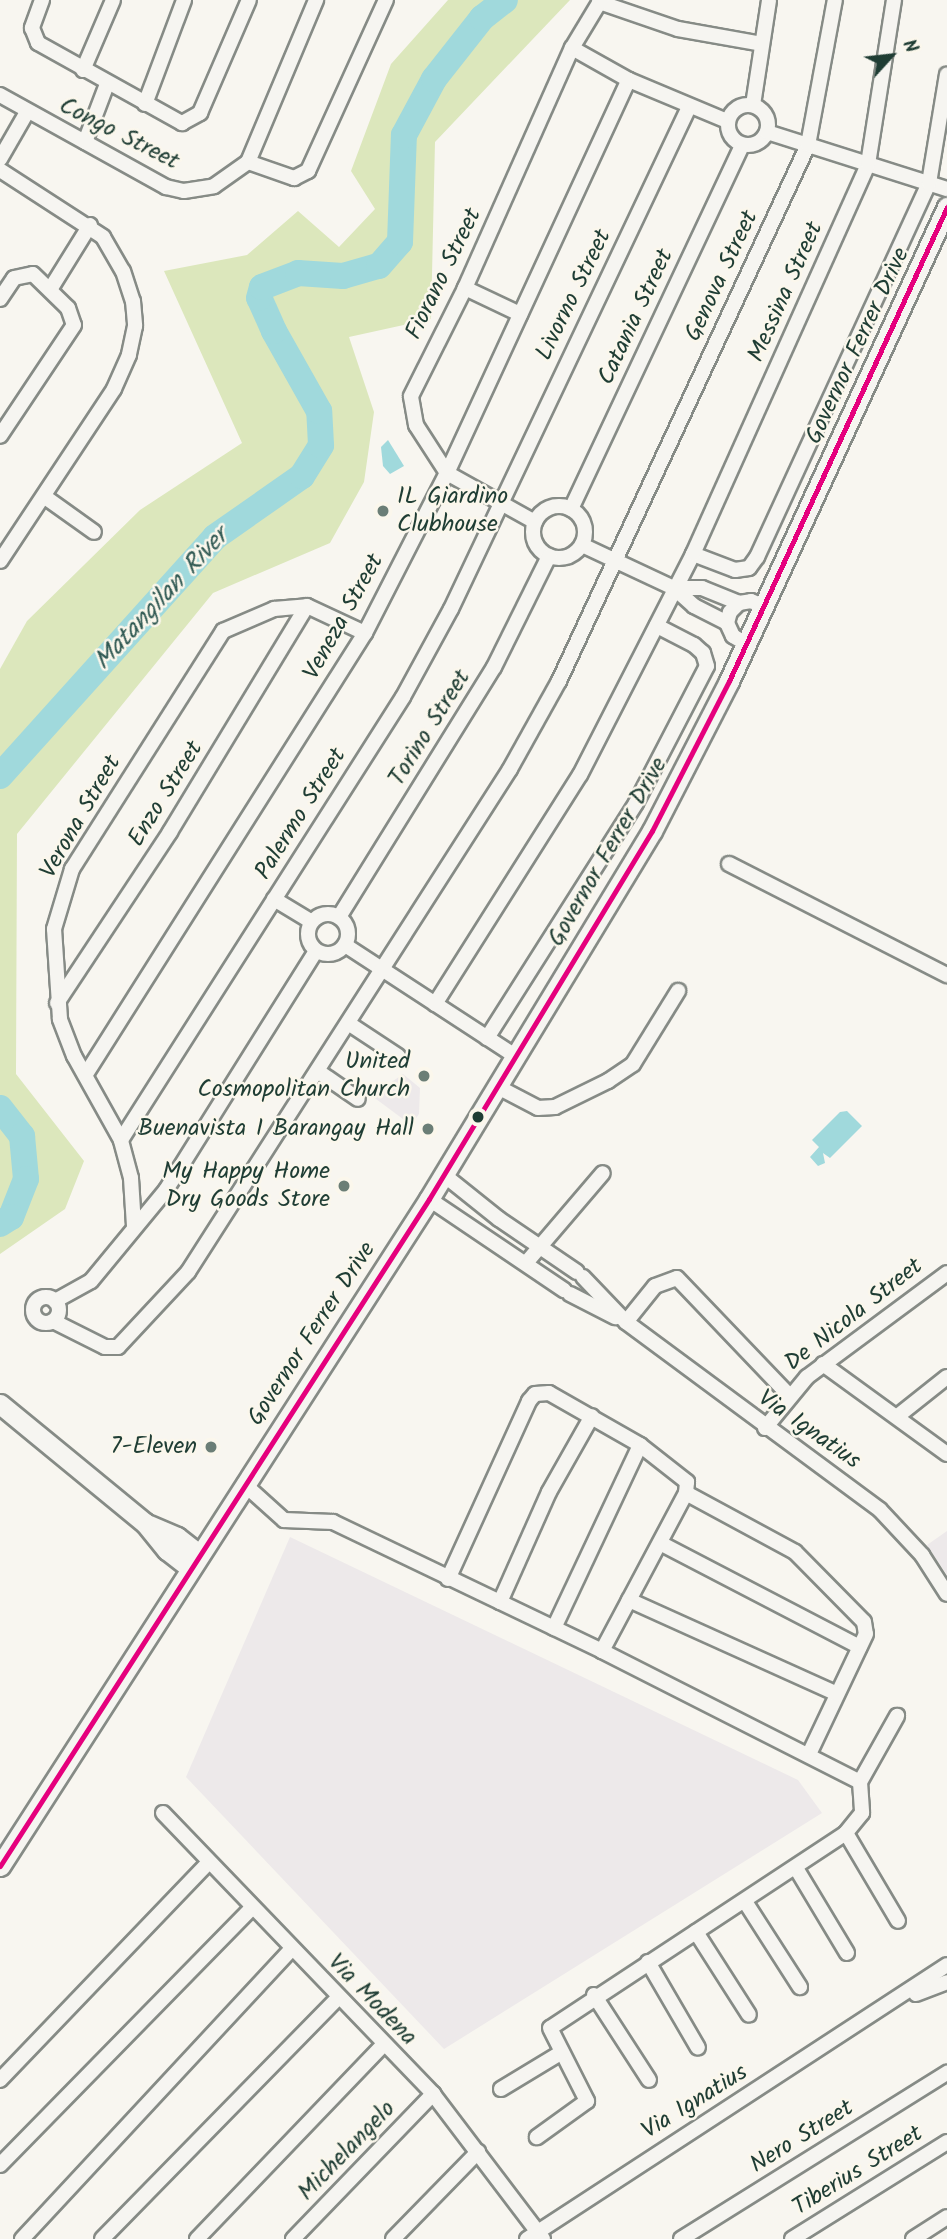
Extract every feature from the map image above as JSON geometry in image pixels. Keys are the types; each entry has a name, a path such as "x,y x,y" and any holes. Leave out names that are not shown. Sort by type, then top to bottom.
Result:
{"main road":[{"name":"Governor Ferrer Drive","path":"195,1561 429,1199 652,831 763,606 947,207"},
{"path":"0,1866 195,1561 167,1550 145,1523 1,1406"}],"street":[{"path":"42,0 33,35 46,49 182,123 195,118 249,0"},
{"path":"83,70 113,0"},
{"path":"145,104 184,0"},
{"path":"316,0 248,162 293,178 308,171 386,0"},
{"path":"753,105 769,0"},
{"name":"Genova Street","path":"53,1321 105,1347 123,1344 188,1272 319,1072 381,969 510,769 559,681 808,145 835,0"},
{"name":"Messina Street","path":"435,1004 580,775 693,554 868,164 894,0"},
{"path":"600,1 678,29 762,44"},
{"name":"Fiorano Street","path":"536,522 447,473 416,425 411,396 465,288 572,48 600,1"},
{"path":"572,48 629,80 727,121"},
{"path":"693,554 735,570 753,564 929,183 947,74"},
{"name":"Veneza Street","path":"86,1074 365,633 447,473 629,80"},
{"path":"85,142 107,84"},
{"name":"Congo Street","path":"0,95 166,187 184,191 214,186 248,162"},
{"path":"753,105 767,119 767,132 760,142 742,145 730,136 727,121 735,109 753,105"},
{"name":"Livorno Street","path":"500,502 689,107"},
{"path":"0,159 27,112"},
{"path":"767,132 947,189"},
{"name":"Catania Street","path":"570,509 742,145"},
{"path":"0,170 90,225 113,250 124,271 133,301 135,326 129,355 114,389 45,497 0,561"},
{"path":"51,288 90,225"},
{"path":"0,299 24,273 33,274 51,288 72,316 72,334 0,436"},
{"path":"465,288 520,314"},
{"path":"45,497 94,532"},
{"name":"Palermo Street","path":"121,1140 402,697 500,502"},
{"path":"550,508 570,509 584,525 582,545 568,557 549,556 535,542 536,522 550,508"},
{"path":"582,545 674,588 694,606 727,623 733,636 745,643"},
{"name":"Torino Street","path":"338,917 494,667 549,556"},
{"path":"674,588 702,588 739,603 751,601 763,606"},
{"path":"727,623 739,603"},
{"path":"307,606 365,633"},
{"name":"Enzo Street","path":"57,1003 170,832 307,606"},
{"name":"Verona Street","path":"134,1226 131,1178 121,1140 65,1037 57,1003 54,929 72,869 218,635 258,614 307,606"},
{"path":"487,1038 636,803 707,666 703,653 694,645 657,626"},
{"path":"729,864 947,975"},
{"path":"274,899 312,922"},
{"path":"321,915 338,917 348,930 345,945 332,954 316,951 308,937 312,922 321,915"},
{"path":"345,945 514,1056"},
{"path":"55,1301 91,1280 166,1190 316,951"},
{"path":"496,1086 538,1108 547,1108 608,1081 633,1064 678,991"},
{"path":"348,1023 398,1056"},
{"path":"319,1072 358,1098"},
{"path":"526,1263 537,1246 603,1173"},
{"name":"Via Ignatius","path":"444,1175 499,1219 580,1274 626,1322 765,1428 880,1510 922,1555 947,1594"},
{"name":"Via Ignatius","path":"429,1199 567,1292 626,1322"},
{"path":"486,1238 499,1219"},
{"name":"De Nicola Street","path":"765,1428 789,1395 823,1363 947,1273"},
{"path":"626,1322 655,1286 677,1278 789,1395"},
{"path":"44,1297 55,1301 59,1312 53,1321 37,1320 33,1309 44,1297"},
{"path":"823,1363 899,1415 947,1454"},
{"path":"899,1415 947,1377"},
{"path":"448,1578 529,1401 534,1394 549,1393 640,1445 685,1478 686,1493 602,1651"},
{"path":"500,1602 549,1492 592,1416"},
{"path":"554,1628 640,1445"},
{"path":"244,1484 284,1520 333,1522 602,1651 860,1782"},
{"path":"686,1493 795,1552 864,1622 866,1634 809,1754"},
{"path":"660,1542 860,1647"},
{"path":"629,1600 837,1694"},
{"path":"537,2137 587,2101 550,2028 594,1996 746,1903 846,1833 862,1813 860,1782 897,1716"},
{"name":"Via Modena","path":"163,1813 291,1950 433,2094 478,2152 535,2236"},
{"path":"846,1833 898,1921"},
{"path":"0,2080 209,1862"},
{"path":"796,1868 847,1953"},
{"path":"746,1903 800,1987"},
{"path":"0,2165 252,1908"},
{"path":"696,1932 749,2015"},
{"path":"22,2239 291,1950"},
{"path":"648,1962 698,2048"},
{"name":"Via Ignatius","path":"535,2236 889,2006 947,1965"},
{"name":"Via Ignatius","path":"889,2006 947,1982"},
{"path":"594,1996 649,2080"},
{"path":"102,2239 338,1998"},
{"path":"197,2239 383,2045"},
{"path":"501,2089 562,2052"},
{"name":"Nero Street","path":"681,2239 947,2073"},
{"name":"Michelangelo","path":"293,2239 433,2094"},
{"name":"Tiberius Street","path":"792,2239 947,2142"},
{"path":"393,2239 478,2152"},
{"path":"913,2239 947,2217"}],"shaded area":[{"path":"403,1074 420,1088 419,1114 411,1125 372,1096"},
{"path":"947,1531 947,1575 927,1545"},
{"path":"290,1537 798,1780 822,1813 444,2049 186,1777"}],"green space":[{"path":"448,0 570,0 435,142 431,319 349,337 374,412 364,482 330,543 213,593 17,834 16,1074 84,1161 65,1209 0,1254 0,669 27,621 140,510 242,443 164,271 247,255 298,211 339,247 375,209 351,171 391,64"}],"water":[{"path":"388,440 404,466 390,474 383,466 381,447"},
{"path":"847,1111 862,1126 830,1158 823,1153 825,1163 818,1166 810,1157 819,1147 812,1140 840,1112"}],"waterway":[{"name":"Matangilan River","path":"0,776 215,537 302,476 321,445 319,411 274,331 259,298 262,287 298,273 343,276 379,266 400,242 404,135 434,79 482,18 505,0"},
{"name":"Matangilan River","path":"0,1108 22,1136 26,1179 11,1217 0,1224"}],"transit line":[{"path":"0,1866 429,1199 652,831 729,681 947,207"}],"place":[{"name":"IL Giardino Clubhouse","path":"383,511"},
{"name":"United Cosmopolitan Church","path":"424,1076"},
{"name":"Buenavista I Barangay Hall","path":"428,1129"},
{"name":"My Happy Home Dry Goods Store","path":"344,1186"},
{"name":"7-Eleven","path":"211,1447"}]}
